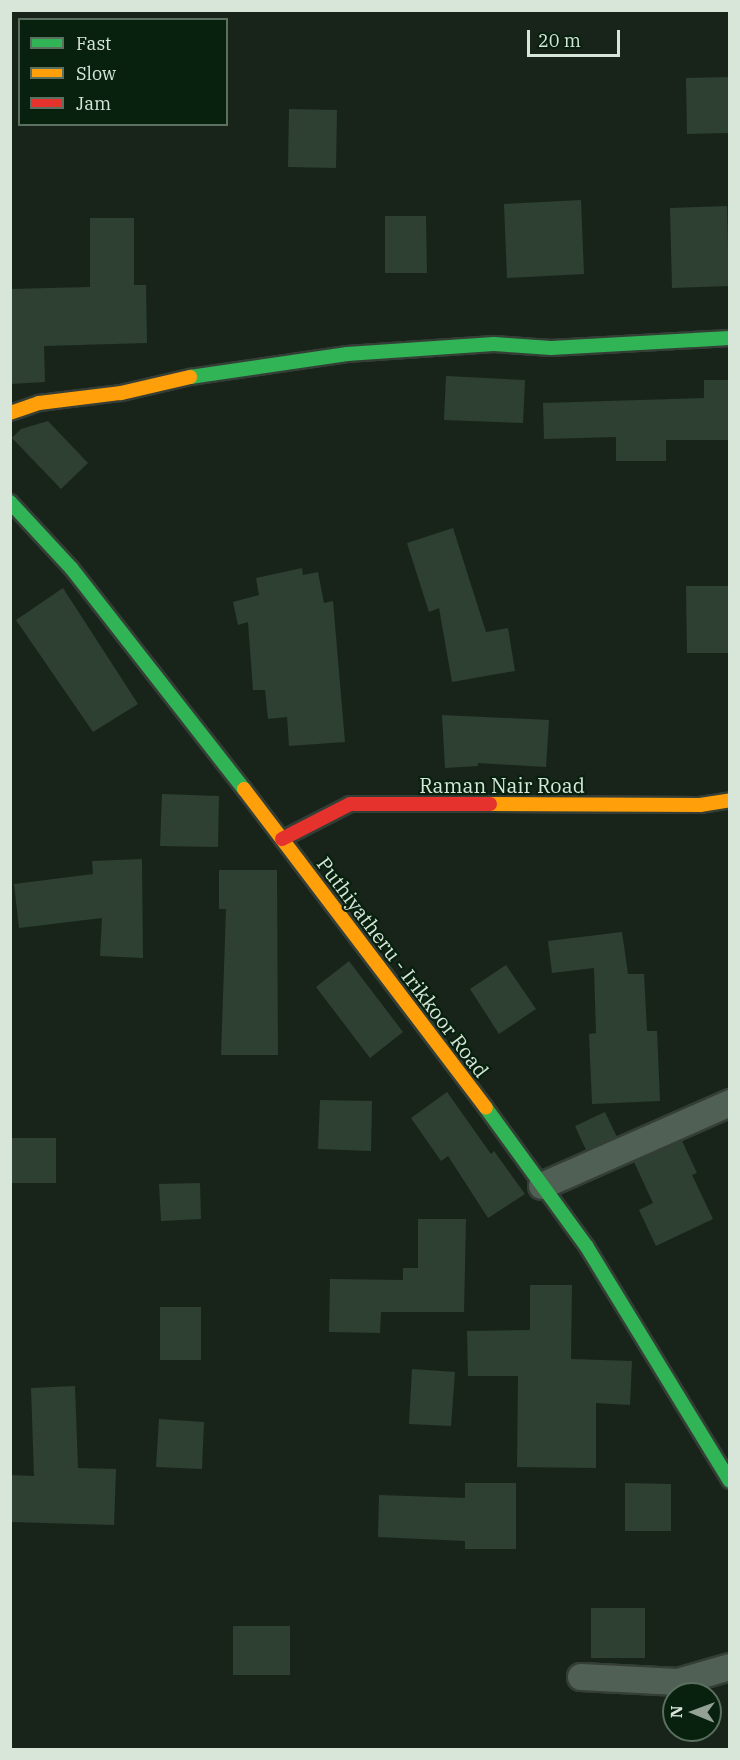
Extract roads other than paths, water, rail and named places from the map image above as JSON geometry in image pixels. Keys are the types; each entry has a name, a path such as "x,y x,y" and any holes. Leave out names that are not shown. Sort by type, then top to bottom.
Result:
{"main road":[{"path":"10,413 39,403 121,393 200,375 347,354 494,344 551,348 729,338"},
{"name":"Puthiyatheru - Irikkoor Road","path":"10,502 79,578 282,839 542,1186 598,1265 729,1481"},
{"name":"Raman Nair Road","path":"282,839 350,804 700,805 729,800"}],"street":[{"path":"542,1186 729,1103"},
{"path":"580,1677 678,1682 729,1667"}]}
